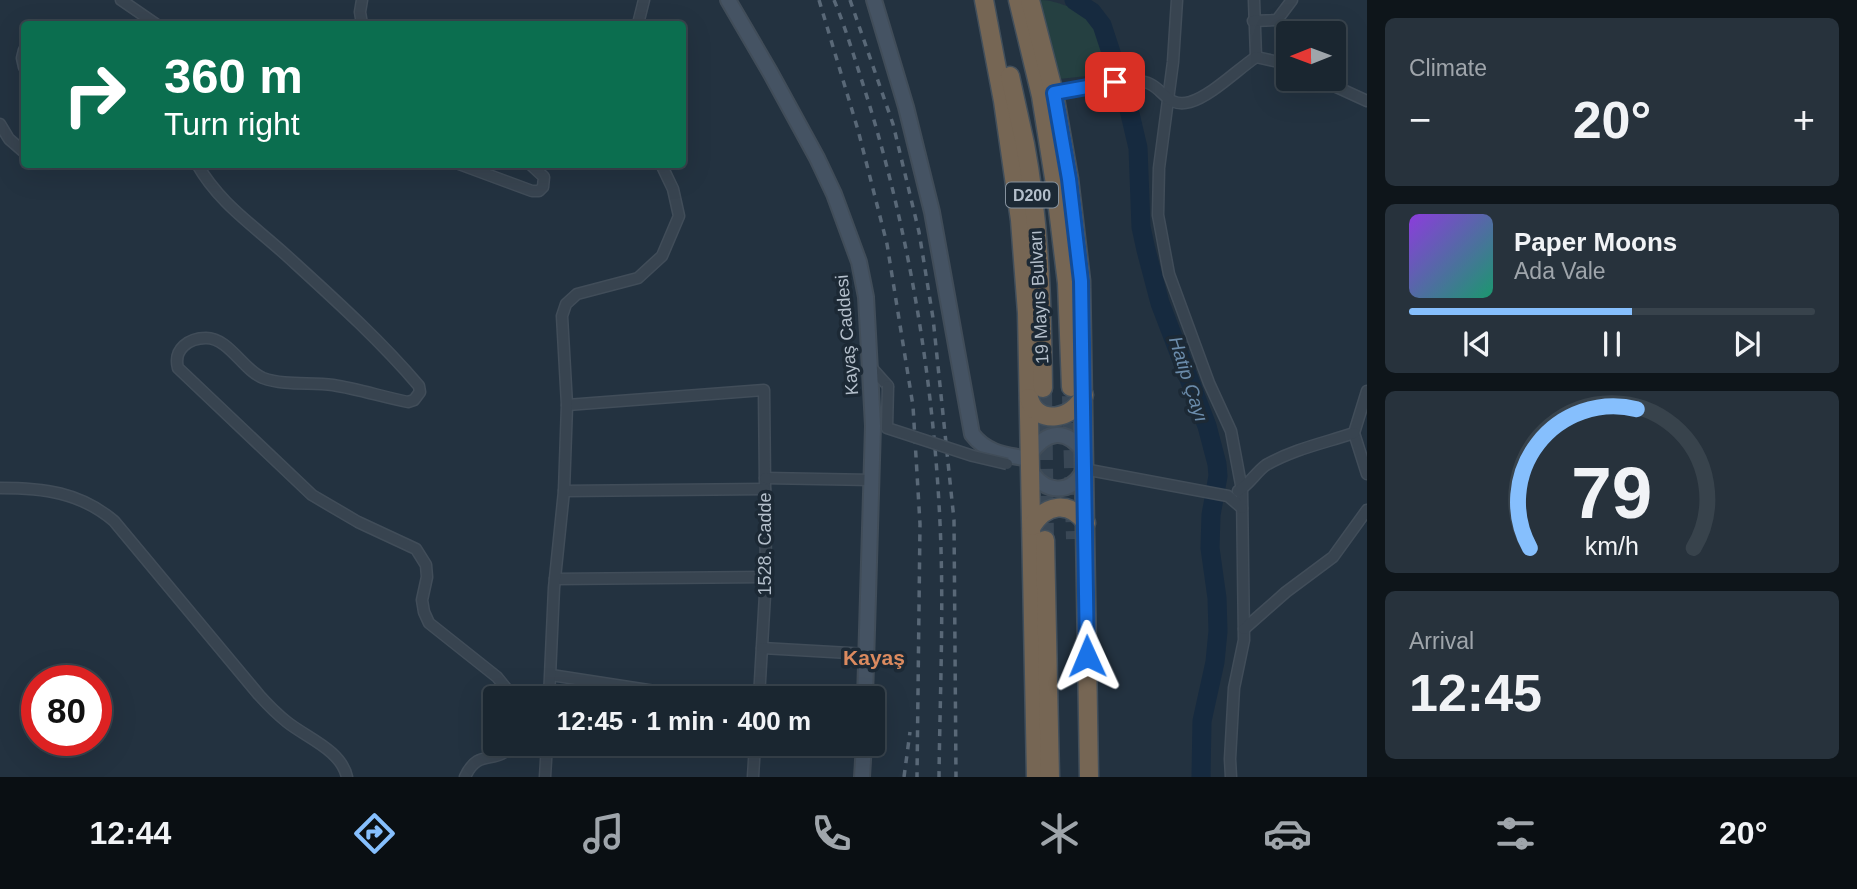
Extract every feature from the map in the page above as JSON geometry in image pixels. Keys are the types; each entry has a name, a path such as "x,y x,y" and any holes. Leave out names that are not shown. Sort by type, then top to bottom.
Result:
{"highway":[{"path":"1018,0 1048,94"},
{"path":"1030,0 1048,94 1069,179 1081,281 1075,409 1055,417 1046,416 1031,405 1036,393"},
{"path":"988,3 1020,220 1036,393 1023,460 1031,526 1036,777"},
{"path":"1077,391 1084,460 1086,523 1089,777"},
{"path":"1031,526 1038,516 1047,510 1064,506 1080,514 1086,523"},
{"path":"1075,539 1078,777"},
{"path":"1045,540 1050,777"}],"street":[{"path":"121,0 152,21"},
{"path":"362,0 362,21"},
{"path":"639,21 644,0"},
{"name":"Kayaş Caddesi","path":"729,0 817,158 859,262 866,297 873,426 866,686"},
{"path":"874,0 920,160 932,212 972,434 986,449 1023,460 1040,483 1057,490 1074,484 1084,460"},
{"path":"1177,0 1169,100 1159,169 1158,215 1169,274 1209,383 1231,430 1242,489 1244,640 1234,688 1231,777"},
{"path":"1254,0 1256,57"},
{"path":"1253,21 1277,20 1292,0"},
{"path":"1048,94 1115,82 1148,83 1169,100 1187,103 1207,95 1256,57 1276,61"},
{"path":"1345,91 1367,101"},
{"path":"0,124 9,139 21,149"},
{"path":"199,168 206,182 224,203 286,255 384,346 419,386 420,392 414,400 408,402 344,387 266,379 251,371 220,342 211,338 195,340 182,347 177,358 178,368 313,495 358,522 416,549 426,565 427,577 422,600 429,623 497,677 504,686"},
{"path":"470,168 538,191 544,187 544,177 534,168"},
{"path":"551,686 567,405 562,316 566,304 577,294 638,278 662,256 679,216 673,188 663,168"},
{"path":"871,367 888,386 886,432 971,460 1023,460 1038,443 1054,435 1071,438 1084,460 1228,496 1242,508"},
{"name":"1528. Cadde","path":"567,405 765,390 766,577 760,686"},
{"path":"1367,391 1354,433 1367,474"},
{"path":"1228,496 1242,489 1264,467 1281,458 1309,446 1354,433"},
{"path":"564,491 872,481"},
{"path":"0,488 58,492 80,499 104,512 259,695 285,720 332,754 344,768 346,777"},
{"path":"1244,629 1286,592 1333,557 1367,510"},
{"path":"555,579 766,577"},
{"path":"762,648 867,653"},
{"path":"551,675 622,686"},
{"path":"465,777 475,762 496,756"},
{"path":"545,777 546,756"},
{"path":"753,777 754,756"},
{"path":"862,777 863,756"}],"green space":[{"path":"1040,0 1067,6 1088,17 1100,32 1115,73 1059,79"}],"waterway":[{"name":"Hatip Çayı","path":"1074,0 1092,12 1102,25 1127,101 1138,148 1141,227 1146,250 1160,303 1207,426 1217,464 1210,548 1217,598 1218,631 1215,662 1202,721 1201,777"}],"tunnel":[{"path":"1043,388 1045,540"},
{"path":"1071,396 1075,539"}],"railway":[{"path":"819,0 858,130 887,244 913,406 920,524 917,777"},
{"path":"834,0 877,129 904,240 924,353 936,466 941,555 939,777"},
{"path":"850,0 893,124 919,232 933,318 954,520 956,777"},
{"path":"904,777 910,732"}],"district":[{"name":"Kayaş","path":"874,658"}],"route":[{"path":"1087,656 1081,281 1069,179 1054,93 1115,82"}]}
